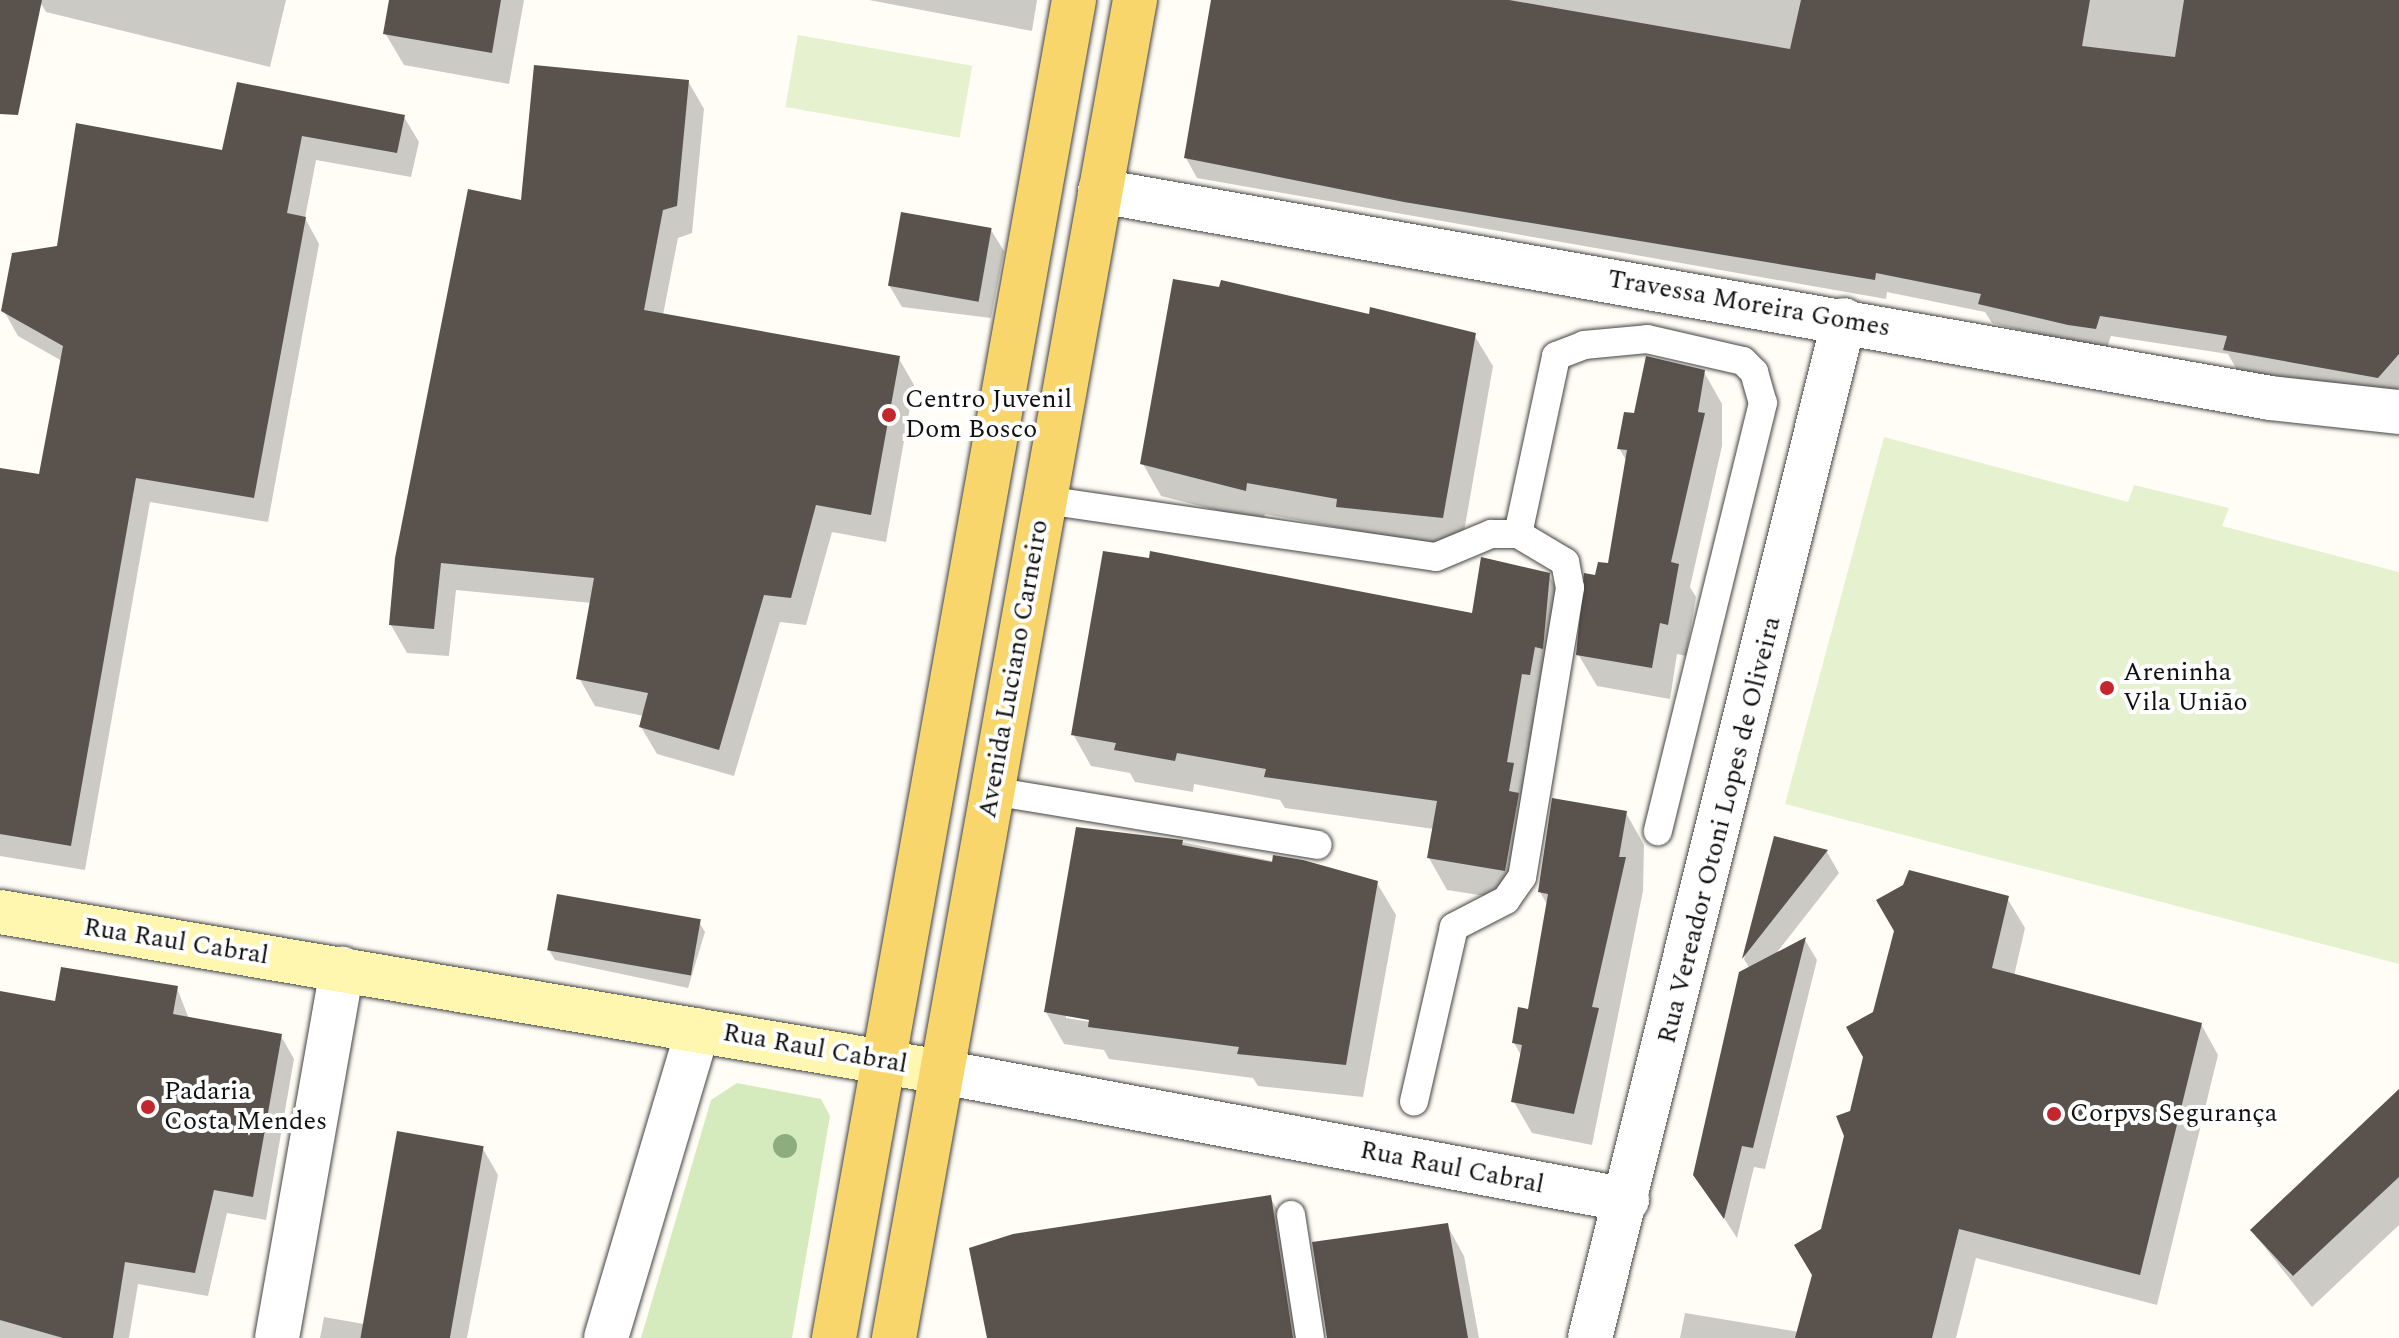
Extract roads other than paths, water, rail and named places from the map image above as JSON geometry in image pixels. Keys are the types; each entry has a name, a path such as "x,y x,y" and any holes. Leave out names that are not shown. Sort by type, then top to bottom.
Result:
{"main road":[{"path":"834,1338 1074,0"},
{"name":"Avenida Luciano Carneiro","path":"894,1338 1135,0"},
{"name":"Rua Raul Cabral","path":"0,912 698,1030 882,1058 942,1072"}],"street":[{"name":"Travessa Moreira Gomes","path":"1100,191 1844,320 2270,398 2399,412"},
{"name":"Rua Vereador Otoni Lopes de Oliveira","path":"1590,1338 1627,1200 1844,320"},
{"path":"277,1338 342,969"},
{"path":"606,1338 698,1030"},
{"name":"Rua Raul Cabral","path":"942,1072 1627,1200"}],"lane":[{"path":"1518,534 1556,356 1584,345 1647,339 1743,361 1754,372 1763,403 1658,831"},
{"path":"1045,500 1436,557 1491,534 1518,534 1565,562 1570,588 1522,877 1506,900 1454,927 1414,1101"},
{"path":"992,791 1318,845"},
{"path":"1291,1215 1310,1338"}],"place":[{"name":"Centro Juvenil Dom Bosco","path":"889,415"},
{"name":"Areninha Vila União","path":"2107,688"},
{"name":"Padaria Costa Mendes","path":"148,1107"},
{"name":"Corpvs Segurança","path":"2054,1114"}]}
